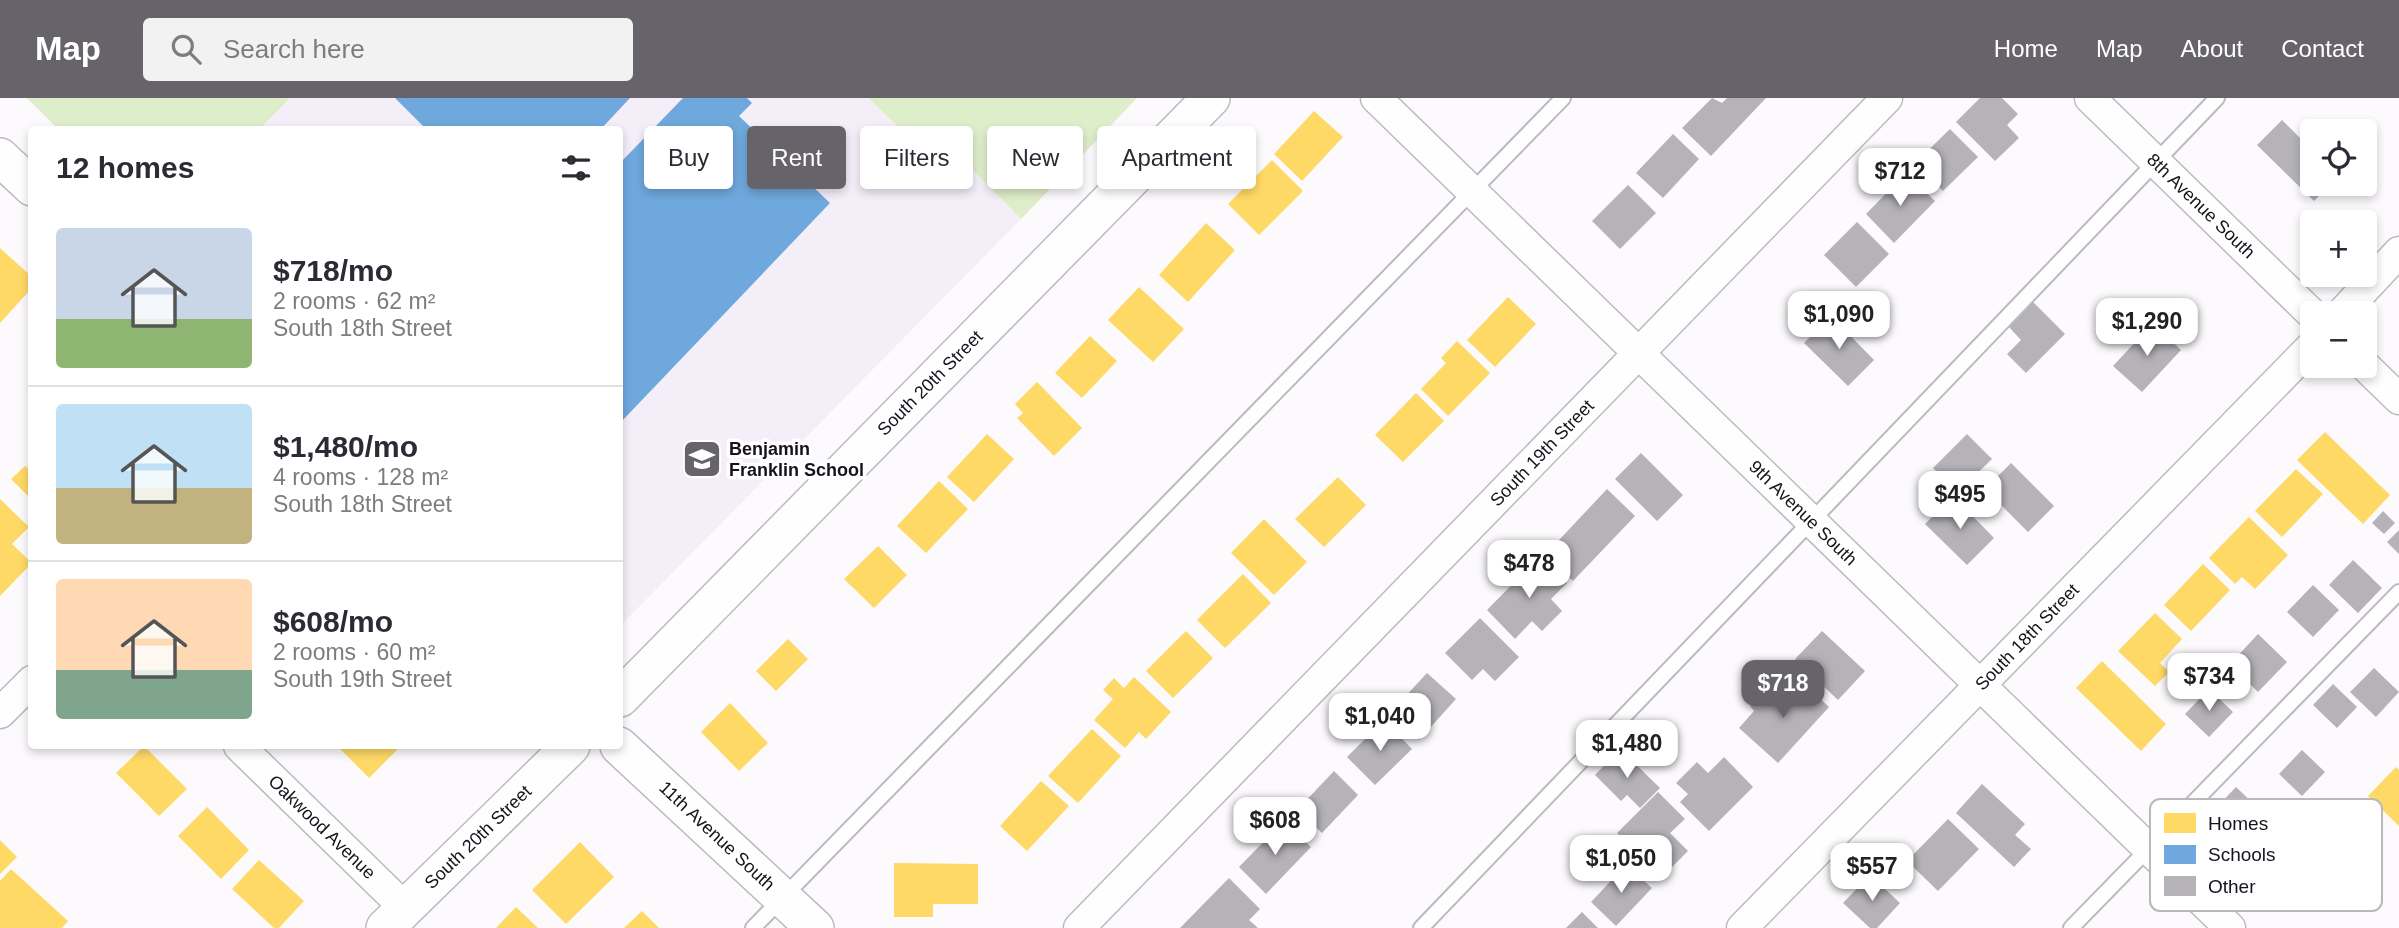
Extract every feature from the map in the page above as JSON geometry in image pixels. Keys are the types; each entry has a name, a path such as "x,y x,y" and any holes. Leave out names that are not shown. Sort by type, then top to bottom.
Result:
{"street":[{"name":"South 20th Street","path":"623,695 1211,98"},
{"name":"9th Avenue South","path":"1376,98 2148,848"},
{"name":"South 19th Street","path":"1079,928 1887,98"},
{"name":"8th Avenue South","path":"2090,98 2300,302"},
{"path":"0,157 28,183"},
{"path":"2353,301 2399,251"},
{"name":"South 18th Street","path":"1742,928 2300,358"},
{"path":"2377,378 2399,399"},
{"path":"0,713 28,685"},
{"name":"Oakwood Avenue","path":"242,749 395,918"},
{"name":"South 20th Street","path":"395,918 568,749"},
{"name":"11th Avenue South","path":"622,749 815,928"},
{"name":"9th Avenue South","path":"2213,911 2230,928"}],"lane":[{"path":"753,928 1563,98"},
{"path":"1421,928 2217,98"},
{"path":"2196,799 2399,592"},
{"path":"2071,928 2148,848"}],"shaded area":[{"name":"Benjamin Franklin School","path":"290,98 868,98 897,126 860,126 860,189 973,189 973,172 987,186 987,189 990,189 1021,219 623,623 623,126 264,126"}],"green space":[{"path":"27,98 290,98 263,126 55,126"},
{"path":"868,98 1137,98 1110,126 1097,126 1097,140 1083,154 1083,126 987,126 987,185 973,171 973,126 897,126"},
{"path":"991,189 1050,189 1021,219"}],"building: Homes":[{"path":"1314,111 1343,137 1302,181 1274,154"},
{"path":"1272,160 1303,191 1259,235 1228,204 1243,189 1256,189 1256,176"},
{"path":"1206,223 1235,250 1188,302 1159,275"},
{"path":"0,248 28,273 28,292 0,323"},
{"path":"1139,287 1184,329 1153,362 1108,320"},
{"path":"1508,297 1536,324 1495,367 1467,340"},
{"path":"1090,336 1117,361 1082,398 1055,373"},
{"path":"1457,341 1490,373 1448,416 1421,389 1446,363 1441,358"},
{"path":"1037,382 1082,428 1054,456 1017,418 1023,413 1015,404"},
{"path":"1416,393 1444,421 1403,462 1375,435"},
{"path":"2325,432 2390,495 2363,524 2297,460"},
{"path":"987,434 1014,459 974,502 947,477"},
{"path":"25,466 28,469 28,496 11,479"},
{"path":"2296,469 2323,494 2282,537 2255,511"},
{"path":"1338,477 1366,505 1324,547 1295,519"},
{"path":"939,481 968,509 926,553 897,526"},
{"path":"0,499 28,526 12,544 28,559 28,567 0,596"},
{"path":"2249,517 2288,555 2255,589 2242,577 2235,584 2209,558"},
{"path":"1264,519 1307,562 1274,595 1231,553"},
{"path":"878,546 907,575 874,608 844,579"},
{"path":"2203,564 2230,590 2191,631 2164,605"},
{"path":"1243,574 1271,603 1225,648 1197,620"},
{"path":"2155,613 2182,639 2160,663 2169,672 2155,686 2118,651"},
{"path":"1186,631 1213,658 1173,698 1146,671"},
{"path":"788,639 808,659 776,691 756,671"},
{"path":"2102,661 2166,724 2141,751 2076,688"},
{"path":"1134,677 1171,712 1146,739 1139,732 1125,748 1094,720 1113,699 1103,690 1114,678 1124,688"},
{"path":"730,703 768,743 739,771 701,732"},
{"path":"1092,729 1121,756 1078,803 1048,776"},
{"path":"141,749 147,749 187,789 159,816 116,773"},
{"path":"340,749 398,749 369,778"},
{"path":"2396,767 2399,770 2399,826 2382,810 2382,799 2371,799 2368,796"},
{"path":"1041,781 1069,806 1027,851 1000,826"},
{"path":"207,807 249,850 221,879 178,836"},
{"path":"0,840 17,857 0,874"},
{"path":"580,842 614,877 566,924 532,890"},
{"path":"259,860 304,901 279,928 274,928 232,889"},
{"path":"894,863 978,864 978,904 933,904 933,917 894,917"},
{"path":"11,869 68,921 62,928 0,928 0,881"},
{"path":"516,907 538,928 496,928"},
{"path":"642,911 659,928 624,928"}],"building: Schools":[{"path":"395,98 630,98 604,126 423,126"},
{"path":"683,98 747,98 752,103 739,116 749,126 747,126 747,189 815,189 830,203 623,420 623,160 644,138 644,189 733,189 733,126 656,126"}],"building: Other":[{"path":"1712,98 1722,103 1727,98 1766,98 1711,156 1682,128"},
{"path":"1980,98 2002,98 2018,114 2007,125 2019,138 1995,161 1956,122"},
{"path":"2282,120 2300,138 2300,187 2257,145"},
{"path":"1950,129 1978,157 1943,191 1915,163"},
{"path":"1673,134 1699,159 1663,198 1636,173"},
{"path":"1906,173 1935,201 1894,243 1866,214"},
{"path":"1628,185 1656,213 1620,249 1592,221"},
{"path":"1857,222 1889,254 1856,287 1824,255"},
{"path":"2032,301 2065,334 2026,373 2007,354 2021,340 2008,326"},
{"path":"1831,316 1874,360 1848,386 1804,343"},
{"path":"2153,323 2181,350 2142,392 2113,366"},
{"path":"1967,434 1992,459 1958,492 1933,468"},
{"path":"1641,453 1683,495 1657,521 1615,479"},
{"path":"2011,463 2054,506 2028,532 1985,489"},
{"path":"1607,489 1635,516 1573,581 1545,555"},
{"path":"1953,496 1994,538 1967,565 1925,524"},
{"path":"2383,511 2395,523 2384,534 2372,523"},
{"path":"2399,530 2399,554 2387,542"},
{"path":"1540,556 1567,583 1551,599 1562,611 1542,631 1532,621 1515,639 1487,610"},
{"path":"2353,560 2382,588 2358,613 2329,585"},
{"path":"2313,585 2339,610 2313,637 2287,612"},
{"path":"1480,618 1519,657 1495,681 1483,669 1472,680 1445,653"},
{"path":"1822,631 1865,671 1838,700 1795,659"},
{"path":"2258,634 2287,662 2258,692 2230,664"},
{"path":"2374,668 2399,692 2376,717 2350,692"},
{"path":"1427,673 1456,699 1419,740 1390,713"},
{"path":"1802,682 1829,707 1778,763 1739,728 1754,711 1750,706 1769,686 1785,701"},
{"path":"2333,684 2357,707 2337,728 2313,705"},
{"path":"2209,689 2233,712 2209,737 2185,714"},
{"path":"1384,720 1412,749 1375,785 1347,757"},
{"path":"1620,749 1660,788 1640,808 1627,795 1621,801 1595,775"},
{"path":"2302,750 2325,772 2302,796 2279,774"},
{"path":"1724,757 1753,787 1709,831 1680,802 1688,794 1676,783 1697,762 1708,773"},
{"path":"1334,771 1358,795 1322,833 1297,810"},
{"path":"1982,784 2025,824 2015,835 2031,849 2014,867 1956,813"},
{"path":"2236,787 2249,799 2224,799"},
{"path":"1658,792 1685,819 1670,833 1688,851 1662,877 1617,833"},
{"path":"1948,819 1979,849 1938,891 1907,861"},
{"path":"1284,821 1311,847 1266,894 1239,867"},
{"path":"1626,865 1652,888 1616,926 1591,902"},
{"path":"1870,875 1900,903 1877,928 1870,928 1843,903"},
{"path":"1229,878 1260,909 1249,920 1258,928 1180,928"},
{"path":"1582,912 1598,928 1566,928"}],"place":[{"name":"Benjamin Franklin School","path":"702,459"}]}
